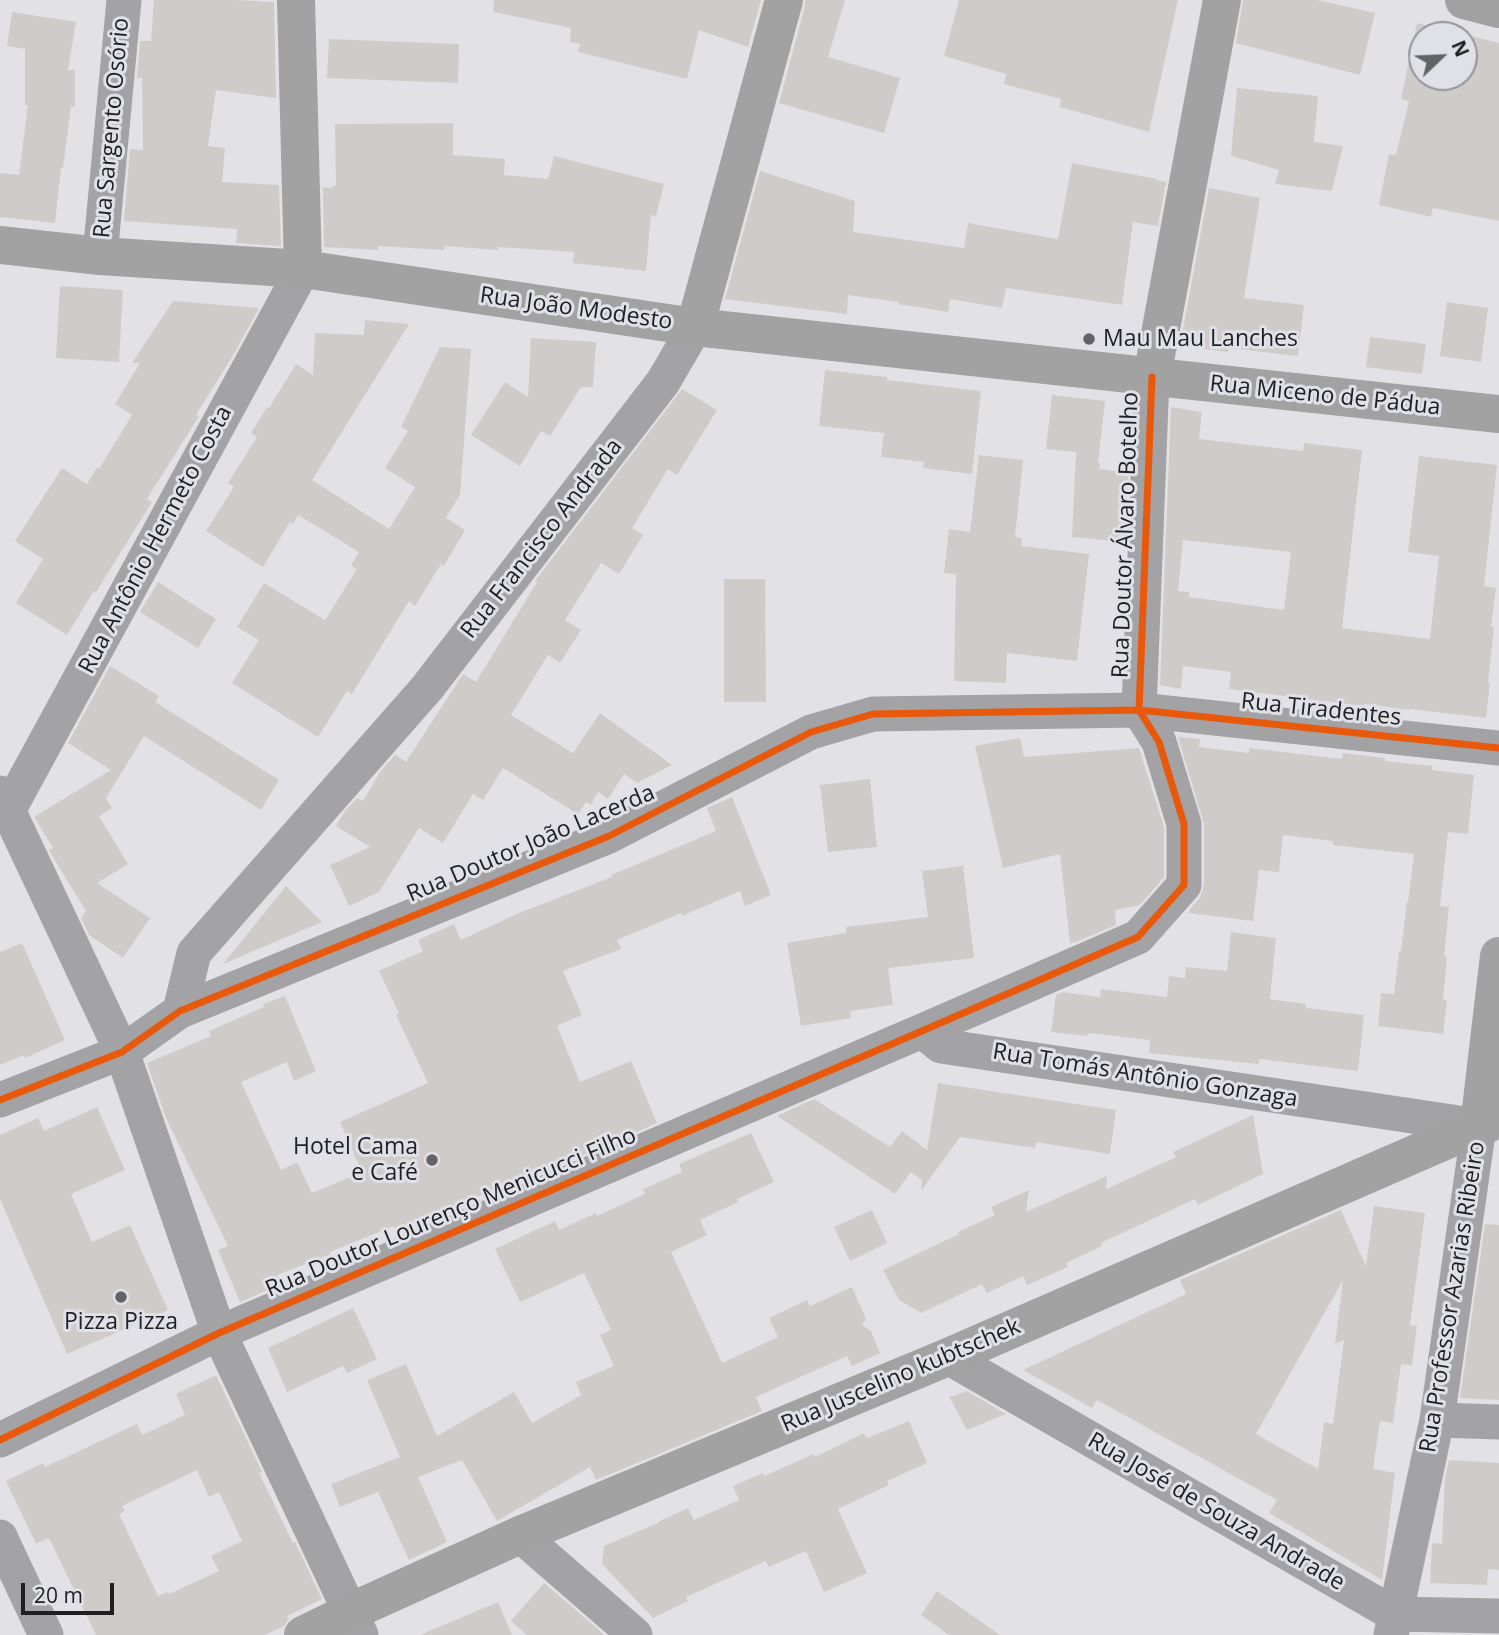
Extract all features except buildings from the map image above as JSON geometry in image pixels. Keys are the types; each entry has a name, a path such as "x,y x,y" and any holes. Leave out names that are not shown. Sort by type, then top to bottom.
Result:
{"main road":[{"path":"296,0 303,269"},
{"name":"Rua Francisco Andrada","path":"695,327 784,0"},
{"name":"Rua Doutor Álvaro Botelho","path":"1152,377 1222,0"},
{"path":"1464,0 1499,9"},
{"name":"Rua João Modesto","path":"0,245 100,256 303,269 695,327 1152,377"},
{"name":"Rua Miceno de Pádua","path":"1152,377 1499,414"},
{"name":"Rua Professor Azarias Ribeiro","path":"1492,1122 1499,956"},
{"name":"Rua Juscelino kubtschek","path":"303,1635 356,1623 520,1535 948,1357 1492,1122"}],"street":[{"name":"Rua Sargento Osório","path":"100,256 124,0"},
{"name":"Rua Antônio Hermeto Costa","path":"4,802 303,269"},
{"name":"Rua Francisco Andrada","path":"180,1011 194,953 427,688 663,382 695,327"},
{"name":"Rua Doutor Álvaro Botelho","path":"922,1031 1138,937 1184,885 1184,824 1159,742 1139,710 1152,377"},
{"name":"Rua Doutor João Lacerda","path":"0,1100 122,1052 180,1011 609,836 811,732 873,713 1139,710"},
{"name":"Rua Tiradentes","path":"1139,710 1499,748"},
{"path":"4,802 122,1052 219,1334 356,1623"},
{"name":"Rua Tomás Antônio Gonzaga","path":"922,1031 941,1046 1372,1110 1492,1122"},
{"name":"Rua Doutor Lourenço Menicucci Filho","path":"0,1440 219,1334 922,1031"},
{"path":"1372,1110 1391,1129 1390,1148 1381,1168"},
{"name":"Rua Professor Azarias Ribeiro","path":"1392,1625 1437,1420 1492,1122"},
{"name":"Rua José de Souza Andrade","path":"948,1357 1392,1625 1499,1616"},
{"path":"1437,1420 1499,1422"},
{"path":"520,1535 635,1635"},
{"path":"0,1537 46,1635"}],"cycle path":[{"path":"0,1440 219,1333 1138,937 1184,885 1184,824 1159,742 1139,710 1152,377"},
{"path":"0,1100 122,1052 180,1011 609,836 811,732 873,714 1139,710 1499,748"}],"place":[{"name":"Mau Mau Lanches","path":"1089,339"},
{"name":"Hotel Cama e Café","path":"432,1160"},
{"name":"Pizza Pizza","path":"121,1297"}]}
